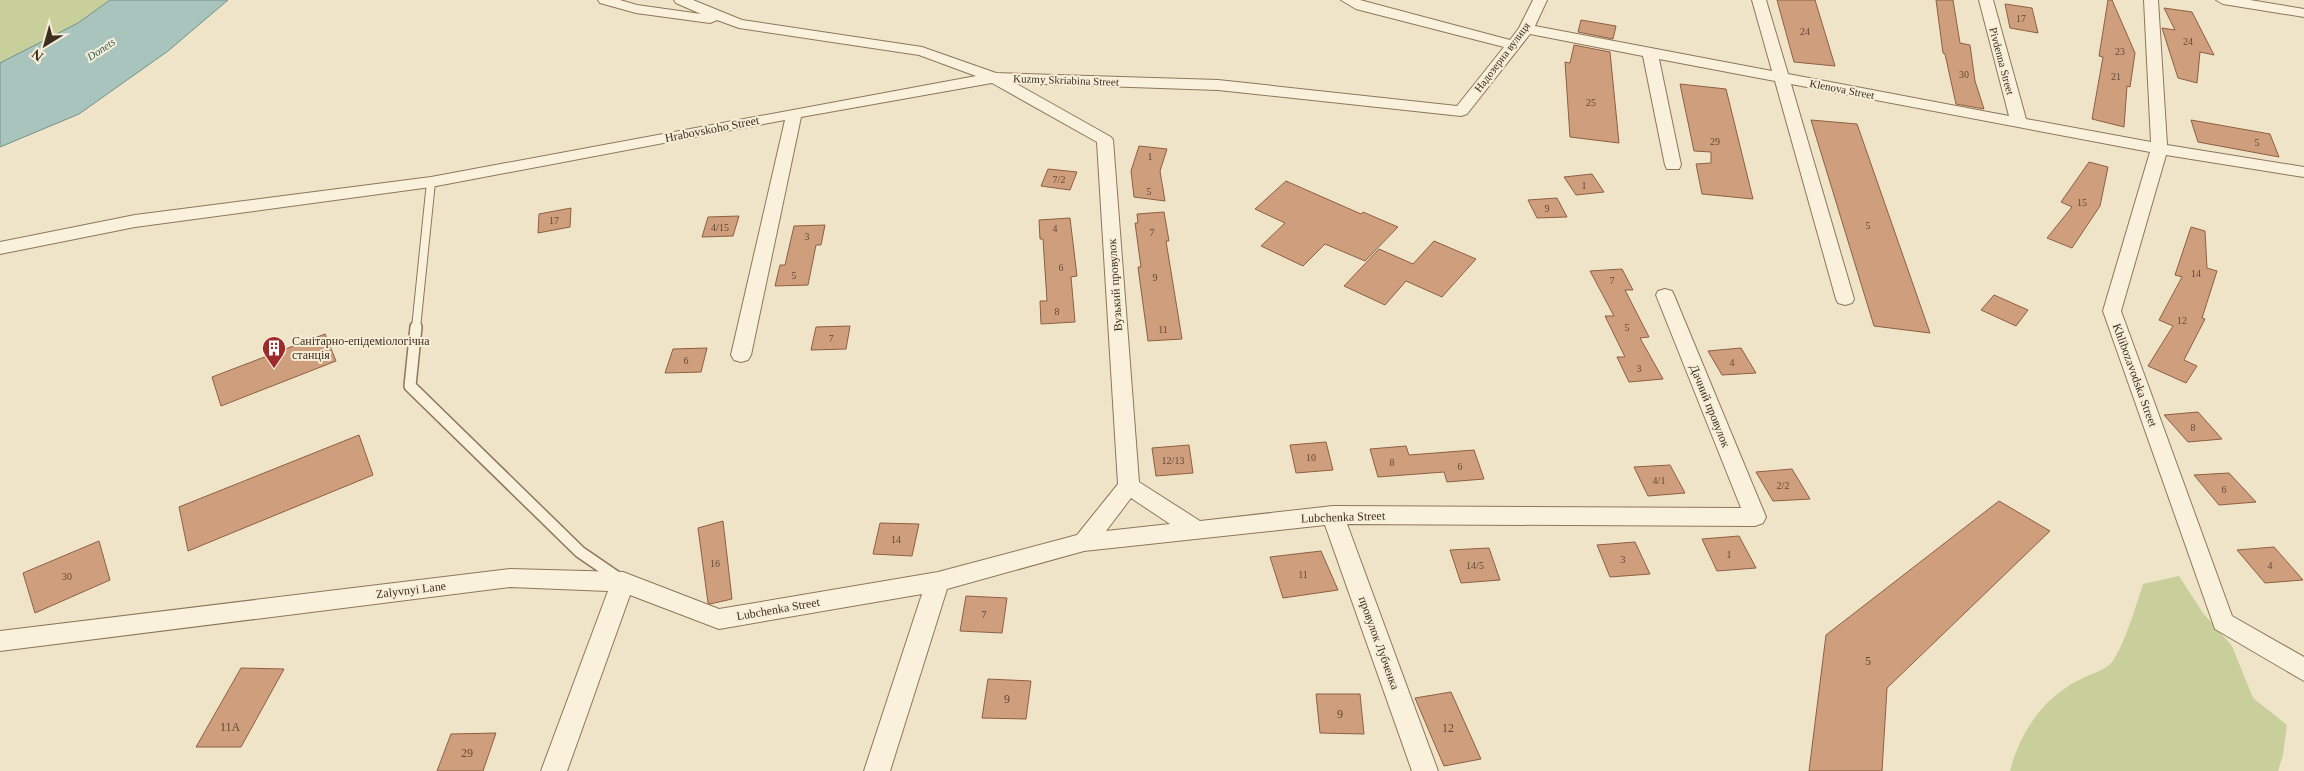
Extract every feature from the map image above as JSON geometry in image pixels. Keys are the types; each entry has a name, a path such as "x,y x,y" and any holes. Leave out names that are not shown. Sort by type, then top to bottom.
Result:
{"street":[{"path":"605,0 636,9 739,24"},
{"name":"Kuzmy Skriabina Street","path":"682,0 739,24 922,51 994,78 1218,85 1461,111"},
{"path":"1348,0 1361,6 1514,45"},
{"name":"Надозерна вулиця","path":"1461,111 1526,29 1540,0"},
{"path":"1759,0 1845,298"},
{"name":"Pivdenna Street","path":"1986,0 2018,122"},
{"name":"Khlibozavodska Street","path":"2151,0 2159,149 2112,311 2223,622 2304,670"},
{"path":"2223,0 2304,13"},
{"name":"Klenova Street","path":"1526,29 2159,149 2304,172"},
{"path":"1650,53 1673,165"},
{"name":"Hrabovskoho Street","path":"0,248 135,221 431,182 994,78"},
{"name":"Вузький провулок","path":"994,78 1105,140 1129,486"},
{"path":"741,355 794,114"},
{"name":"Дачний провулок","path":"1665,295 1755,517"},
{"path":"1084,542 1129,486 1196,529"},
{"name":"Lubchenka Street","path":"623,582 718,619 938,582 1084,542 1333,515 1755,517"},
{"name":"провулок Лубченка","path":"1333,515 1425,771"},
{"name":"Zalyvnyi Lane","path":"0,641 510,578 623,582"},
{"path":"554,771 623,582"},
{"path":"877,771 938,582"}],"lane":[{"path":"431,182 410,386 580,552 623,582"}],"green space":[{"path":"0,0 110,0 78,23 0,63"},
{"path":"2179,576 2203,613 2232,646 2253,698 2287,725 2283,755 2278,771 2010,771 2020,743 2044,706 2066,687 2101,670 2112,662 2126,635 2143,584"}],"water":[{"name":"Donets","path":"110,0 228,0 168,51 79,114 0,147 0,63 78,23"}],"building":[{"path":"1777,0 1815,0 1835,66 1794,62"},
{"path":"1936,0 1953,0 1960,43 1970,45 1975,81 1984,109 1956,104 1945,54 1943,53"},
{"path":"2108,0 2112,0 2135,53 2130,87 2127,86 2124,127 2092,119 2103,57 2099,56"},
{"path":"2005,4 2032,8 2038,33 2010,28"},
{"path":"2164,8 2192,12 2214,55 2200,52 2197,83 2178,78 2162,28 2175,30"},
{"path":"1581,20 1616,26 1613,39 1578,32"},
{"path":"1574,45 1610,52 1619,143 1570,137 1565,62 1570,63"},
{"path":"1680,84 1726,89 1753,199 1702,194 1696,164 1711,163 1711,152 1694,151"},
{"path":"1811,120 1857,124 1930,333 1874,326"},
{"path":"2191,120 2270,134 2279,157 2198,142"},
{"path":"1139,146 1167,149 1160,171 1165,201 1134,197 1131,171"},
{"path":"2089,162 2108,167 2100,206 2072,248 2047,238 2072,207 2061,202"},
{"path":"1048,169 1077,172 1070,190 1041,186"},
{"path":"1592,174 1604,192 1576,195 1564,177"},
{"path":"1286,181 1361,214 1363,212 1398,227 1365,261 1325,244 1303,266 1261,246 1285,223 1255,209"},
{"path":"1557,198 1567,217 1537,218 1528,200"},
{"path":"571,208 570,227 538,233 539,214"},
{"path":"1164,212 1169,241 1166,241 1182,339 1148,341 1138,267 1141,267 1135,223 1138,223 1137,214"},
{"path":"739,216 733,236 702,237 708,217"},
{"path":"1070,218 1077,276 1071,277 1075,322 1041,324 1040,301 1047,301 1043,239 1040,239 1039,220"},
{"path":"825,225 821,245 816,245 808,285 775,286 780,265 785,265 794,226"},
{"path":"2191,227 2205,231 2207,268 2217,271 2202,318 2205,319 2184,360 2197,366 2186,383 2148,366 2173,326 2159,320 2182,277 2175,275"},
{"path":"1434,241 1476,259 1442,297 1406,281 1385,305 1344,286 1379,249 1413,264"},
{"path":"1622,269 1633,290 1625,290 1649,337 1640,338 1663,379 1629,382 1617,357 1625,357 1605,316 1614,316 1590,271"},
{"path":"1994,295 2028,310 2016,326 1981,310"},
{"path":"850,326 846,349 811,350 816,327"},
{"name":"Санітарно-епідеміологічна станція","path":"325,334 336,361 221,406 212,377"},
{"path":"707,348 701,372 665,373 673,349"},
{"path":"1741,348 1756,373 1722,375 1708,351"},
{"path":"2198,412 2222,439 2188,442 2164,415"},
{"path":"359,435 373,475 188,551 179,507"},
{"path":"1326,442 1333,470 1296,473 1290,445"},
{"path":"1189,445 1193,473 1156,476 1152,448"},
{"path":"1406,446 1409,455 1474,450 1484,479 1447,482 1444,472 1378,477 1370,449"},
{"path":"1670,465 1685,493 1648,496 1634,467"},
{"path":"1792,469 1810,499 1773,501 1756,472"},
{"path":"2229,473 2256,502 2219,505 2194,475"},
{"path":"1999,501 2050,531 1887,688 1882,771 1809,771 1826,635"},
{"path":"723,521 732,599 710,604 708,603 698,528"},
{"path":"880,523 919,524 912,556 873,554"},
{"path":"1739,536 1756,568 1717,571 1702,539"},
{"path":"99,541 110,580 35,613 23,573"},
{"path":"1635,542 1650,574 1610,577 1597,545"},
{"path":"2274,547 2303,580 2265,583 2237,550"},
{"path":"1489,548 1500,580 1461,583 1450,550"},
{"path":"1321,551 1338,590 1283,598 1270,557"},
{"path":"966,596 1007,598 1002,633 960,631"},
{"path":"241,668 284,669 241,747 196,747"},
{"path":"988,679 1031,681 1026,719 982,718"},
{"path":"1451,692 1481,759 1444,766 1415,698"},
{"path":"1316,694 1360,694 1364,734 1320,733"},
{"path":"496,733 483,771 437,771 451,734"}],"place":[{"name":"Санітарно-епідеміологічна станція","path":"274,369"}]}
